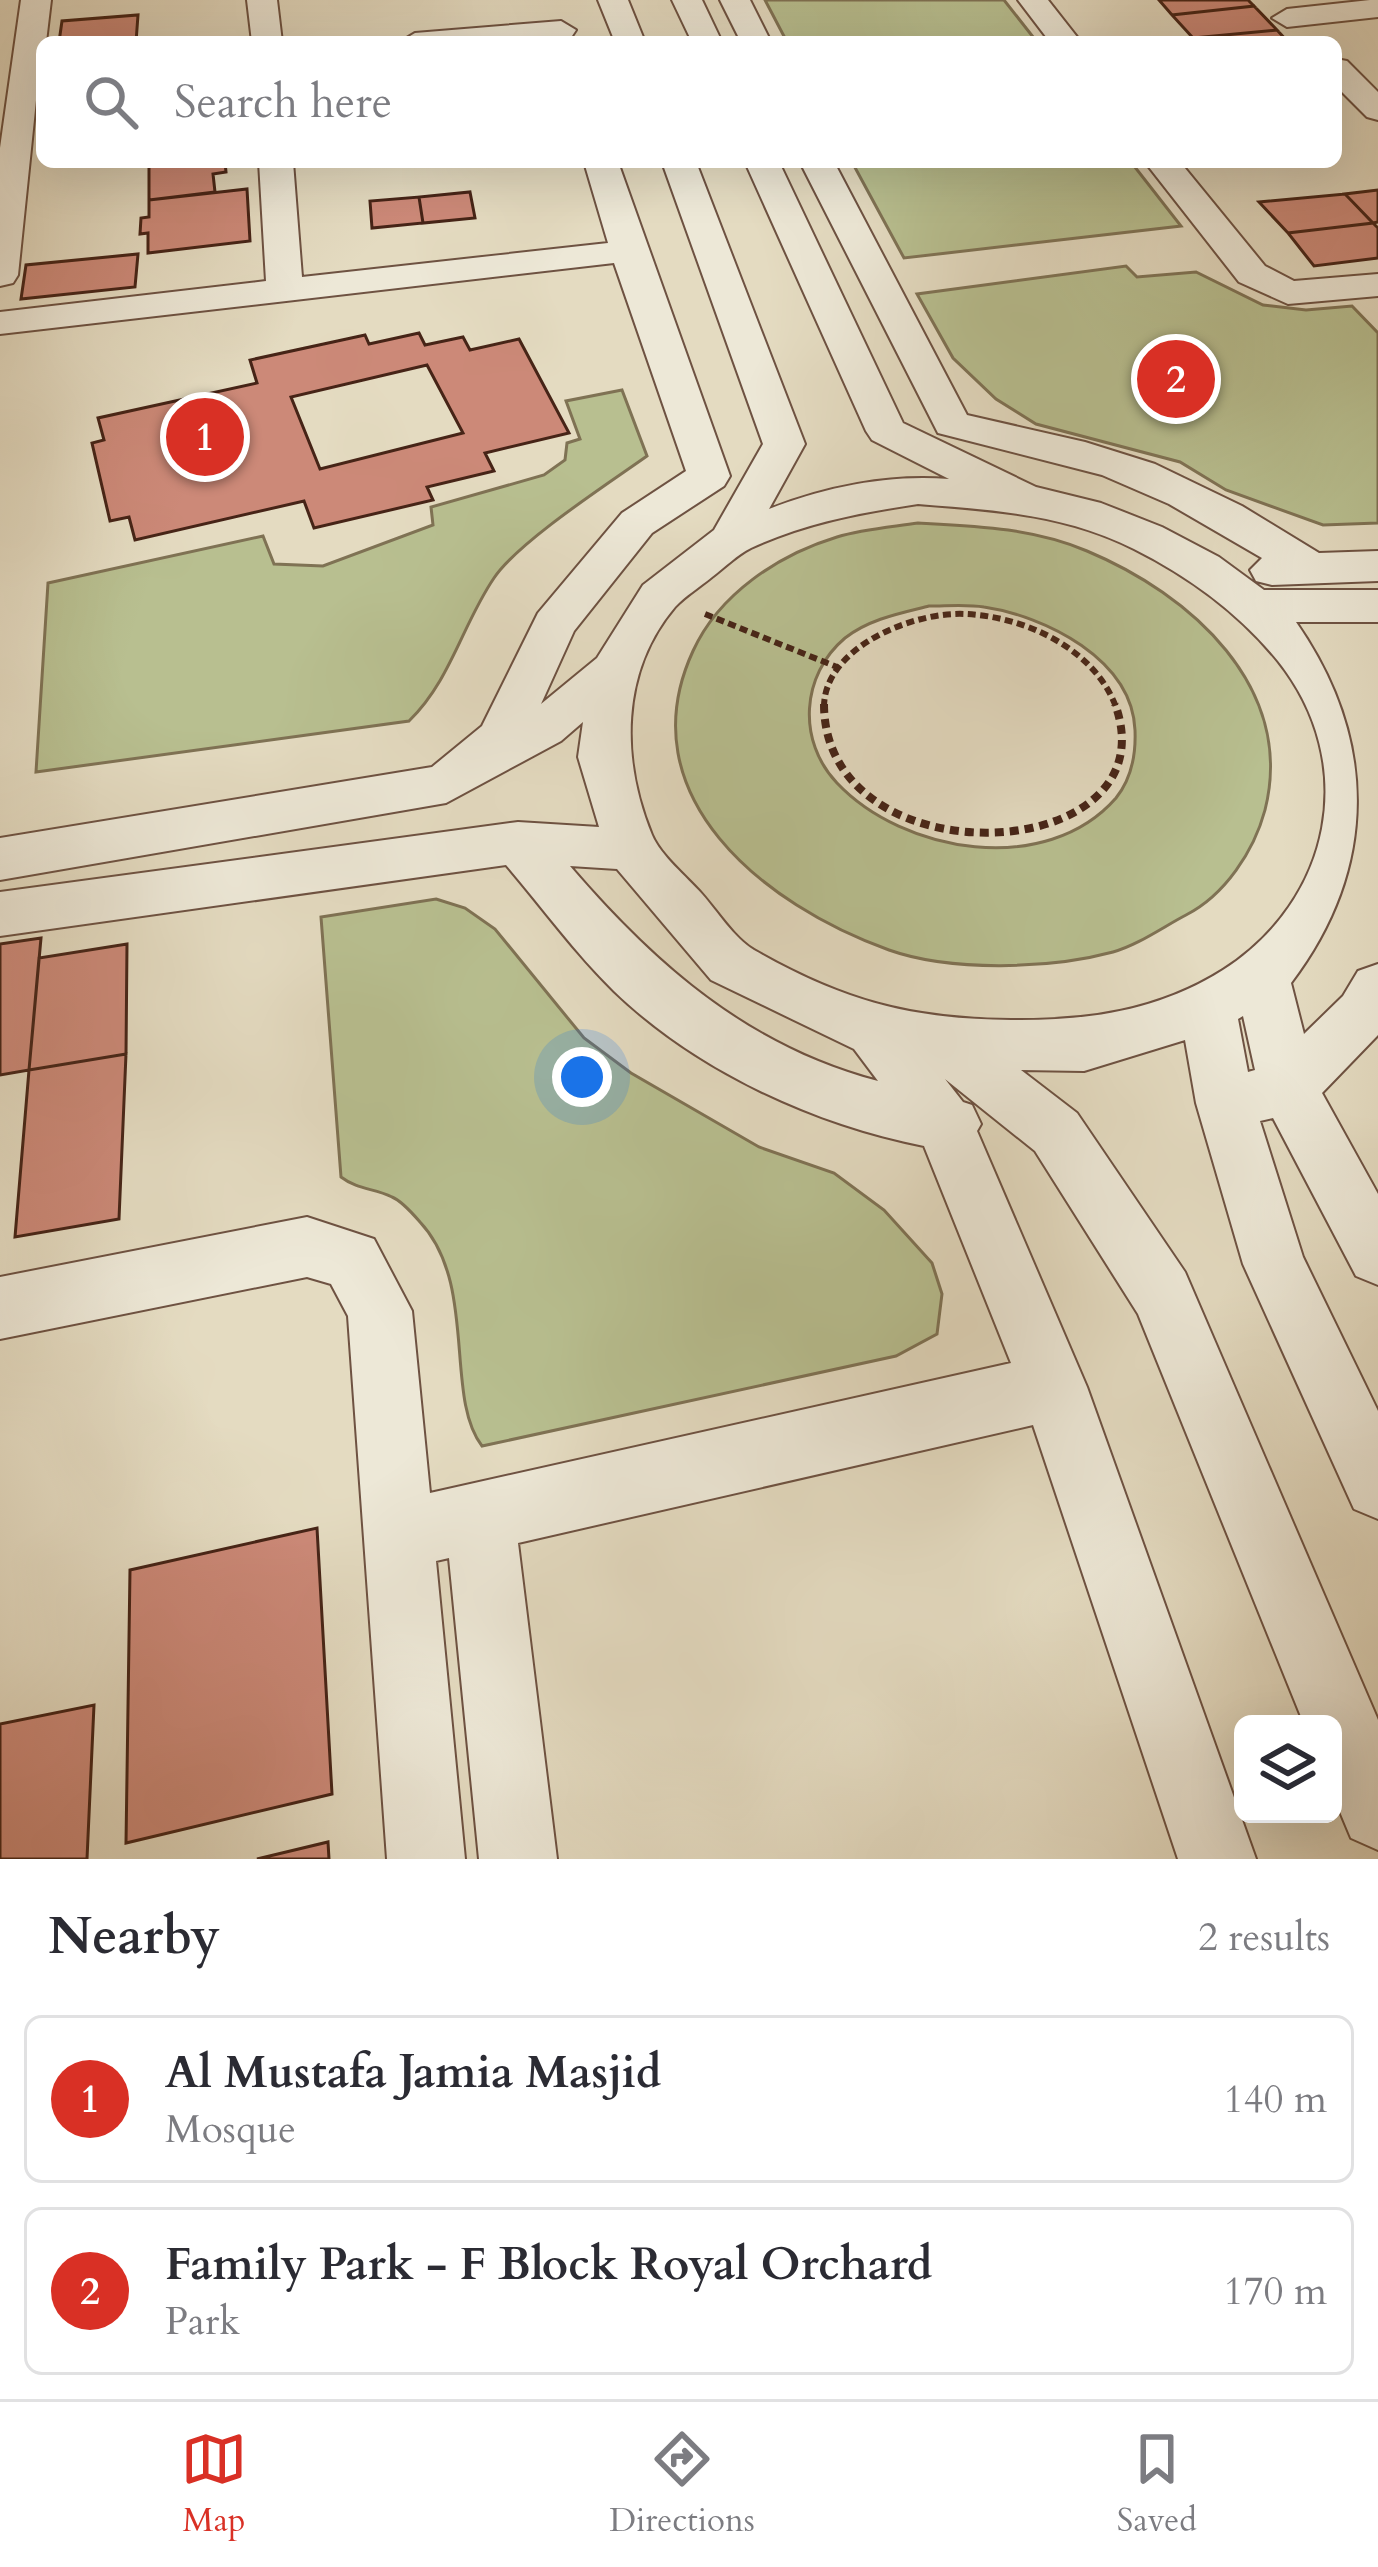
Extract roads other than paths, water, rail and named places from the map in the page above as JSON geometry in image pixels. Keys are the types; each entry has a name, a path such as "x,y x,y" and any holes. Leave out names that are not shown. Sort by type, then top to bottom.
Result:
{"street":[{"path":"1,259 9,119 36,0"},
{"path":"262,0 266,36"},
{"path":"613,0 628,36"},
{"path":"687,0 703,36"},
{"path":"735,0 753,36"},
{"path":"1033,0 1061,36"},
{"path":"1278,9 1378,8"},
{"path":"1278,9 1304,36"},
{"path":"463,36 559,24"},
{"path":"1342,74 1378,110"},
{"path":"276,168 285,291"},
{"path":"603,168 709,476"},
{"path":"681,168 784,444 730,540"},
{"path":"765,168 886,431 1023,498"},
{"path":"820,168 952,424"},
{"path":"1167,168 1252,274 1288,292 1376,288"},
{"path":"0,323 628,251"},
{"path":"886,431 952,424 1057,447 1139,473 1251,529 1310,568"},
{"path":"446,784 501,738 554,624 637,524 709,476 784,444"},
{"path":"0,859 446,784 544,728 614,670 659,596 730,540 818,505 919,490 1023,498 1086,513 1147,537 1210,573 1254,606 1296,651 1362,748 1340,869 1312,922 1261,975 1208,1009 1084,1046 944,1044 874,1032 730,964 631,849 603,757 614,670"},
{"path":"1210,573 1378,566"},
{"path":"1254,606 1378,606"},
{"path":"0,914 518,843 631,849"},
{"path":"518,843 635,976 736,1054 838,1093 945,1124 1055,1132"},
{"path":"1261,975 1288,1088 1378,1255"},
{"path":"1225,1103 1288,1088 1363,1013 1378,988"},
{"path":"1208,1009 1225,1103 1274,1264 1378,1485"},
{"path":"874,1032 945,1124 1054,1387 1216,1859"},
{"path":"944,1044 1055,1132 1162,1294 1378,1811"},
{"path":"0,1308 307,1247 352,1260 380,1311 426,1859"},
{"path":"398,1535 1054,1387"},
{"path":"480,1518 518,1859"}],"place":[{"name":"Family Park - F Block Royal Orchard","path":"1176,379"},
{"name":"Al Mustafa Jamia Masjid","path":"205,437"}]}
